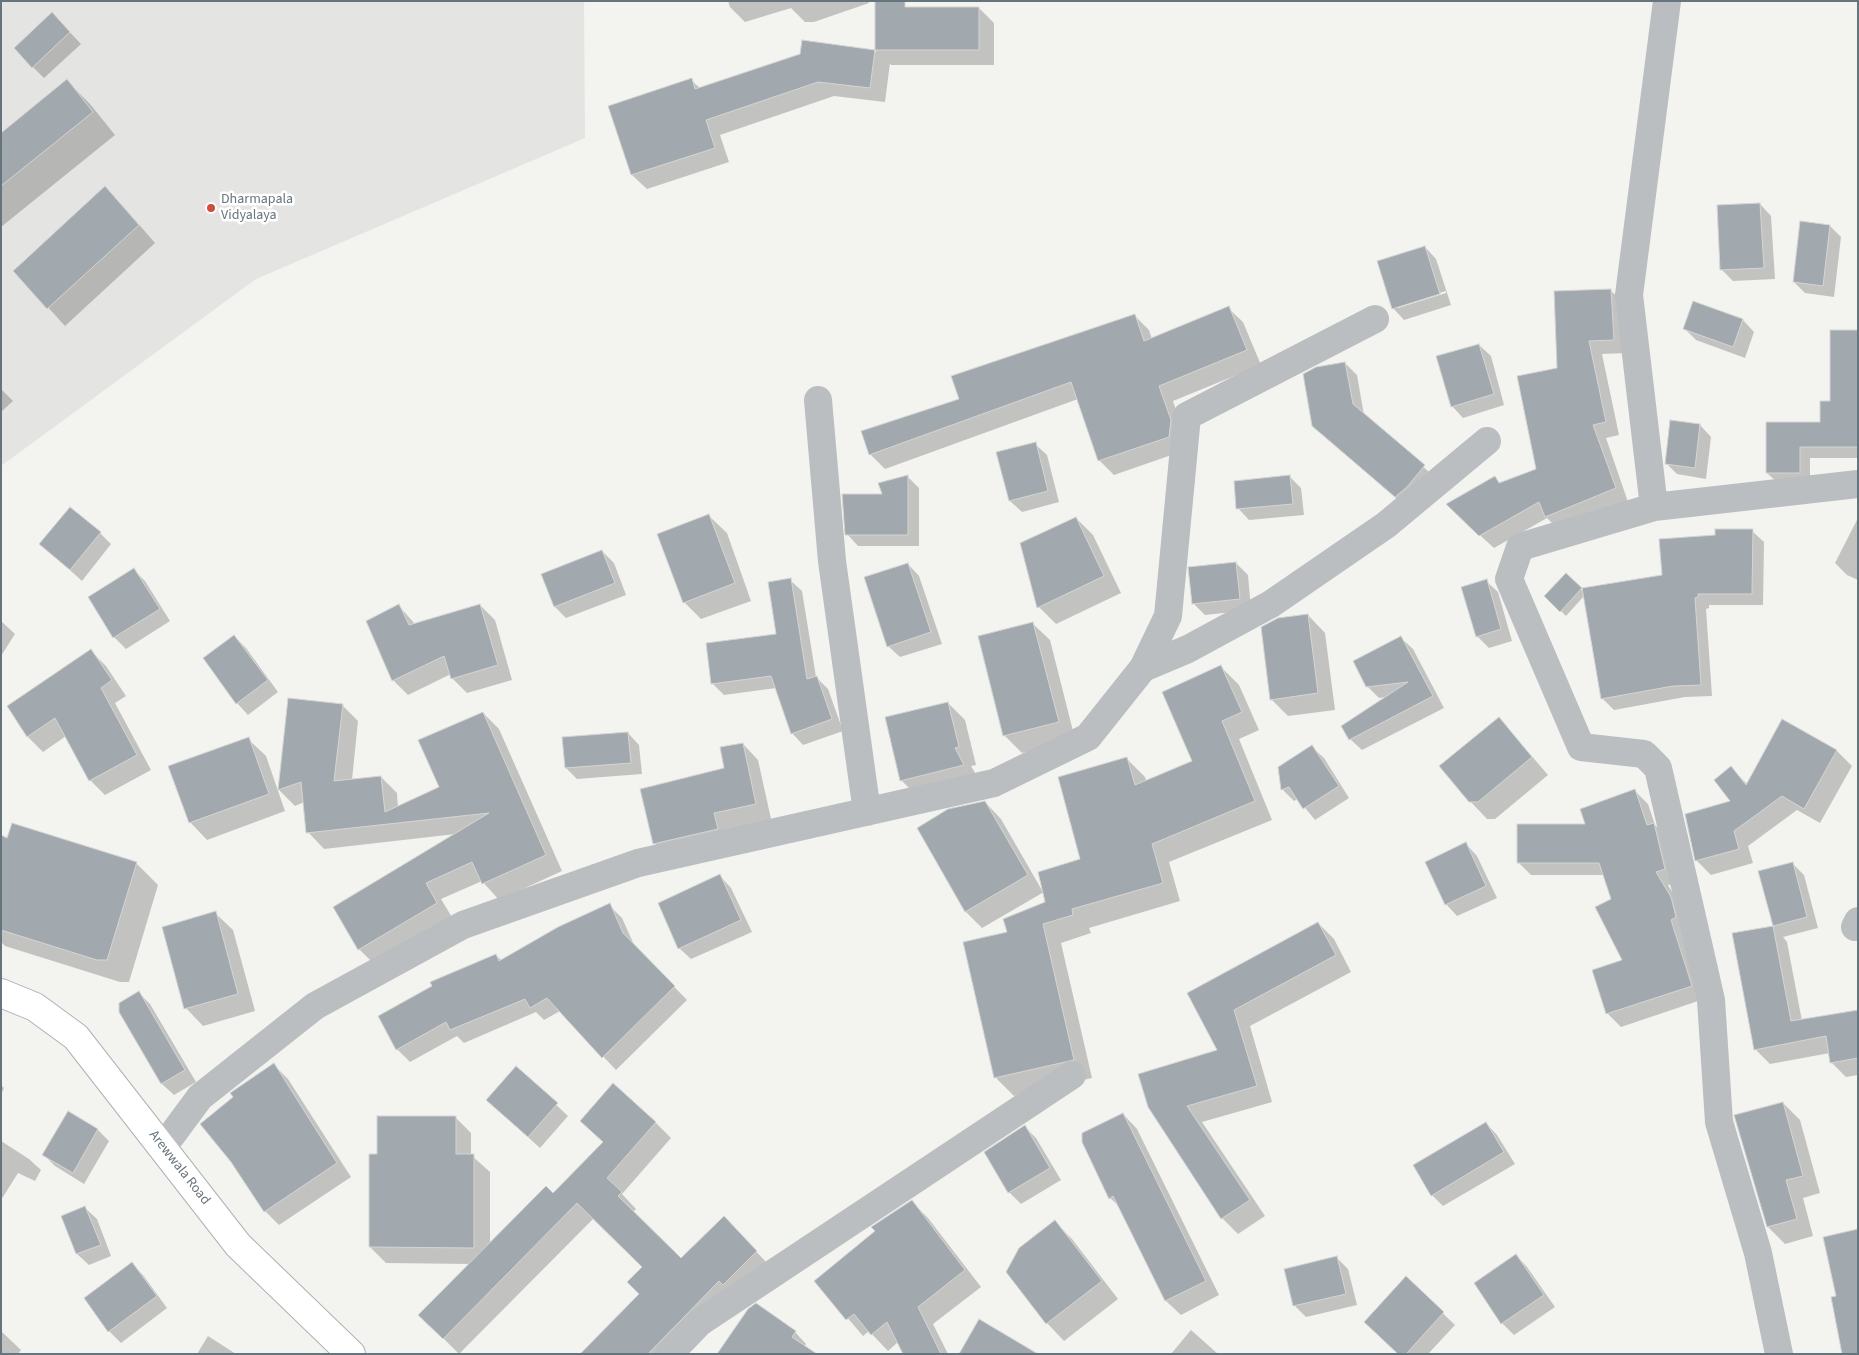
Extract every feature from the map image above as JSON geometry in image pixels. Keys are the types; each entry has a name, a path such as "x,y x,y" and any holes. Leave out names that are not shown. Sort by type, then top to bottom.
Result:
{"street":[{"path":"1654,508 1628,295 1667,1"},
{"path":"163,1147 200,1097 316,1006 463,925 638,863 994,783 1088,737 1143,668 1168,616 1187,416 1375,319"},
{"path":"818,400 832,560 867,812"},
{"path":"1143,668 1188,649 1271,604 1386,525 1487,441"},
{"path":"1779,1354 1758,1253 1719,1122 1711,1000 1658,768 1644,754 1581,747 1510,579 1520,547 1654,508 1858,484"},
{"name":"Arewwala Road","path":"1,993 35,1007 76,1038 238,1245 351,1354"},
{"path":"669,1354 700,1322 1072,1075"}],"shaded area":[{"name":"Dharmapala Vidyalaya","path":"1,1 584,1 585,138 256,279 1,466"}],"building":[{"path":"875,1 905,1 905,7 979,7 979,50 875,50"},
{"path":"52,12 70,32 32,68 14,48"},
{"path":"802,40 875,50 870,88 818,82 706,120 715,148 631,175 608,106 692,78 695,89 800,54"},
{"path":"67,79 93,112 1,186 1,133"},
{"path":"105,186 139,225 47,309 13,271"},
{"path":"1760,203 1764,268 1720,270 1717,205"},
{"path":"1800,221 1830,225 1823,286 1793,282"},
{"path":"1425,246 1440,294 1392,309 1377,261"},
{"path":"1611,289 1614,340 1589,341 1606,422 1593,425 1616,488 1545,517 1539,502 1479,536 1446,504 1495,476 1499,483 1536,469 1517,376 1557,368 1554,291"},
{"path":"1693,301 1743,319 1733,347 1683,329"},
{"path":"1229,306 1247,350 1159,386 1171,420 1169,437 1098,461 1071,382 869,455 861,431 959,399 951,376 1135,314 1144,341"},
{"path":"1830,330 1858,330 1858,447 1800,447 1800,473 1766,473 1766,422 1820,422 1820,401 1830,401"},
{"path":"1479,344 1494,394 1451,407 1436,356"},
{"path":"1345,362 1353,404 1425,465 1407,487 1395,497 1312,426 1303,374 1316,367"},
{"path":"1670,420 1700,424 1695,468 1665,464"},
{"path":"1036,442 1048,491 1009,501 996,452"},
{"path":"908,475 908,535 845,535 842,494 882,494 878,483"},
{"path":"1290,475 1293,504 1236,509 1234,481"},
{"path":"70,507 101,532 70,570 39,544"},
{"path":"709,514 735,583 683,603 657,534"},
{"path":"1076,517 1104,576 1037,608 1020,543"},
{"path":"1715,529 1753,529 1752,594 1698,594 1698,597 1695,598 1701,685 1673,686 1601,699 1582,588 1662,575 1659,539 1715,535"},
{"path":"602,550 615,583 554,607 541,574"},
{"path":"1236,562 1240,599 1192,604 1188,567"},
{"path":"908,563 931,632 887,647 864,577"},
{"path":"134,568 160,609 113,638 88,597"},
{"path":"1566,573 1582,588 1560,612 1544,596"},
{"path":"791,578 807,679 817,676 832,719 791,734 771,676 711,684 706,643 776,634 768,582"},
{"path":"1487,579 1501,629 1476,637 1461,587"},
{"path":"399,604 409,625 480,604 498,665 451,679 444,656 392,681 366,621"},
{"path":"1308,614 1318,693 1270,700 1261,627 1278,618"},
{"path":"1033,622 1059,722 1003,736 978,636"},
{"path":"234,635 268,680 236,704 203,658"},
{"path":"1401,636 1433,696 1349,740 1341,726 1408,682 1366,687 1353,661"},
{"path":"91,649 112,680 101,688 137,755 89,781 55,718 27,737 7,706"},
{"path":"1221,665 1242,712 1222,721 1255,801 1152,844 1163,883 1072,909 1073,915 1043,924 1074,1060 994,1078 963,942 1007,932 1003,919 1045,902 1038,872 1080,859 1058,777 1127,757 1135,785 1192,761 1162,692"},
{"path":"288,698 343,704 334,781 381,776 385,812 439,787 418,740 483,712 546,855 482,884 472,862 426,883 437,903 358,950 333,907 489,813 306,833 301,782 278,790"},
{"path":"948,702 959,747 955,748 964,765 900,781 885,717"},
{"path":"1499,717 1532,757 1478,802 1469,802 1439,766"},
{"path":"1782,719 1837,750 1804,809 1782,796 1734,831 1739,849 1695,861 1685,814 1730,801 1714,780 1731,766 1746,785"},
{"path":"628,732 631,763 565,768 562,737"},
{"path":"249,737 269,794 189,823 168,766"},
{"path":"743,743 756,804 714,813 718,829 653,844 640,789 724,768 720,747"},
{"path":"1312,745 1339,786 1303,809 1289,787 1281,790 1278,767"},
{"path":"1635,789 1647,825 1654,823 1665,869 1656,872 1671,897 1676,917 1671,920 1692,986 1606,1014 1592,970 1622,960 1595,907 1611,899 1599,863 1517,863 1517,824 1585,824 1580,809"},
{"path":"985,801 1028,875 965,912 917,828 948,809"},
{"path":"12,823 137,862 107,960 97,960 1,930 1,835 7,838"},
{"path":"1466,842 1486,886 1445,905 1425,862"},
{"path":"1793,862 1807,917 1773,926 1758,871"},
{"path":"720,874 741,920 678,949 658,903"},
{"path":"610,903 623,933 675,986 602,1058 547,998 530,1008 525,999 450,1030 446,1022 396,1050 378,1016 432,986 430,982 496,954 499,961 558,927"},
{"path":"216,911 238,994 184,1009 162,927"},
{"path":"1318,922 1336,955 1234,1010 1257,1086 1187,1106 1250,1200 1221,1219 1148,1107 1138,1074 1217,1050 1187,993"},
{"path":"1773,926 1791,1021 1858,1010 1858,1058 1830,1063 1826,1036 1754,1050 1732,933"},
{"path":"139,991 185,1070 161,1084 119,1012 119,1003"},
{"path":"274,1063 337,1163 264,1212 231,1162 200,1124 233,1097 230,1093"},
{"path":"516,1066 558,1103 528,1137 486,1100"},
{"path":"613,1083 656,1122 607,1178 622,1192 618,1196 681,1258 724,1216 757,1251 723,1285 719,1281 648,1354 580,1354 639,1294 627,1282 642,1267 577,1203 443,1339 418,1315 546,1186 553,1193 603,1142 580,1121"},
{"path":"1783,1102 1803,1176 1786,1180 1797,1219 1767,1227 1734,1115"},
{"path":"68,1111 98,1129 73,1173 42,1155"},
{"path":"1123,1113 1206,1281 1165,1301 1113,1196 1109,1199 1082,1142 1082,1133"},
{"path":"377,1116 456,1116 456,1154 474,1154 474,1248 369,1247 369,1154 377,1154"},
{"path":"1486,1122 1504,1152 1431,1196 1413,1165"},
{"path":"1025,1125 1050,1168 1008,1193 984,1152"},
{"path":"912,1200 965,1270 918,1307 941,1354 903,1354 887,1322 871,1335 854,1314 846,1320 814,1281 875,1231 871,1227"},
{"path":"85,1206 101,1245 76,1254 61,1216"},
{"path":"1055,1220 1102,1281 1046,1324 1006,1272 1019,1248"},
{"path":"1858,1229 1858,1354 1842,1354 1831,1297 1836,1296 1823,1237"},
{"path":"1516,1254 1544,1295 1501,1324 1474,1283"},
{"path":"1337,1256 1346,1294 1293,1306 1284,1269"},
{"path":"132,1262 157,1296 108,1332 84,1298"},
{"path":"1406,1276 1444,1312 1406,1354 1398,1354 1364,1322"},
{"path":"756,1303 796,1331 792,1337 817,1354 717,1354 748,1309"},
{"path":"979,1319 1038,1354 959,1354"}],"place":[{"name":"Dharmapala Vidyalaya","path":"211,208"}]}
